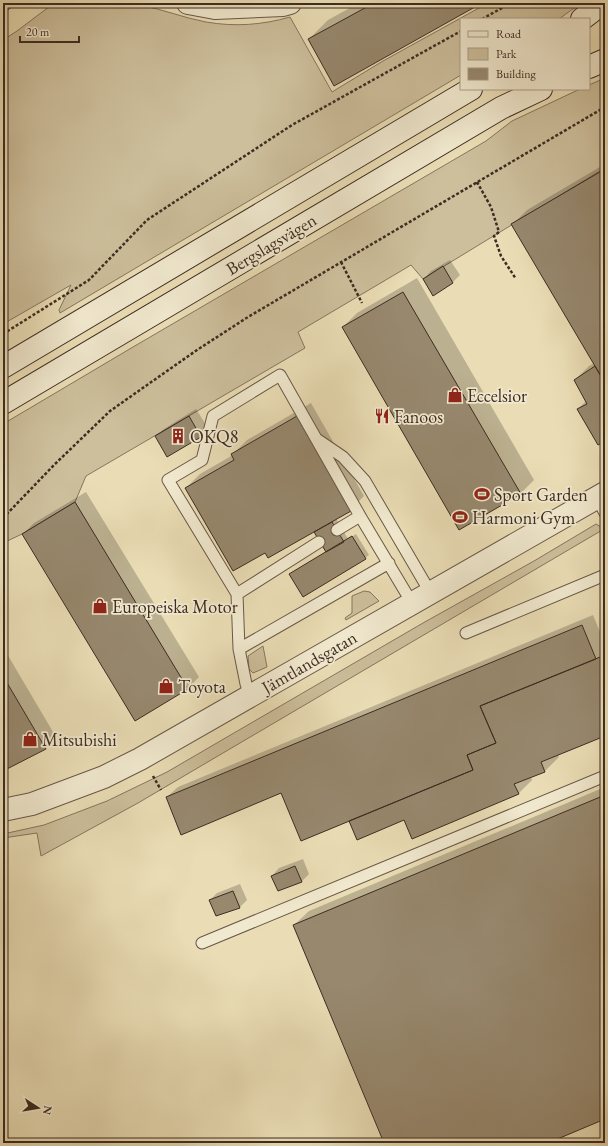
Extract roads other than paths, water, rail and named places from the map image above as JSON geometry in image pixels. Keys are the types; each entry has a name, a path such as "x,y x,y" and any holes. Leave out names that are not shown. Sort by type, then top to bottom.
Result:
{"main road":[{"path":"188,3 215,8 283,6 290,3"},
{"path":"583,18 600,3"},
{"path":"590,67 605,60"},
{"name":"Bergslagsvägen","path":"3,367 468,90"},
{"name":"Bergslagsvägen","path":"3,403 494,112 539,90"},
{"name":"Jämtlandsgatan","path":"3,810 32,804 104,777 140,759 421,598 602,501"}],"lane":[{"path":"3,6 7,3"},
{"path":"250,696 239,650 237,594 168,480 202,460 213,416 280,375 360,516 389,563 421,598"},
{"path":"316,439 343,457 365,481 421,598"},
{"path":"337,530 360,516"},
{"path":"237,594 319,542"},
{"path":"239,650 389,563"},
{"path":"466,633 605,575"},
{"path":"202,943 605,776"}],"place":[{"name":"Eccelsior","path":"455,395"},
{"name":"Fanoos","path":"382,416"},
{"name":"OKQ8","path":"178,436"},
{"name":"Sport Garden","path":"482,494"},
{"name":"Harmoni Gym","path":"460,517"},
{"name":"Europeiska Motor","path":"100,606"},
{"name":"Toyota","path":"166,686"},
{"name":"Mitsubishi","path":"30,739"}]}
